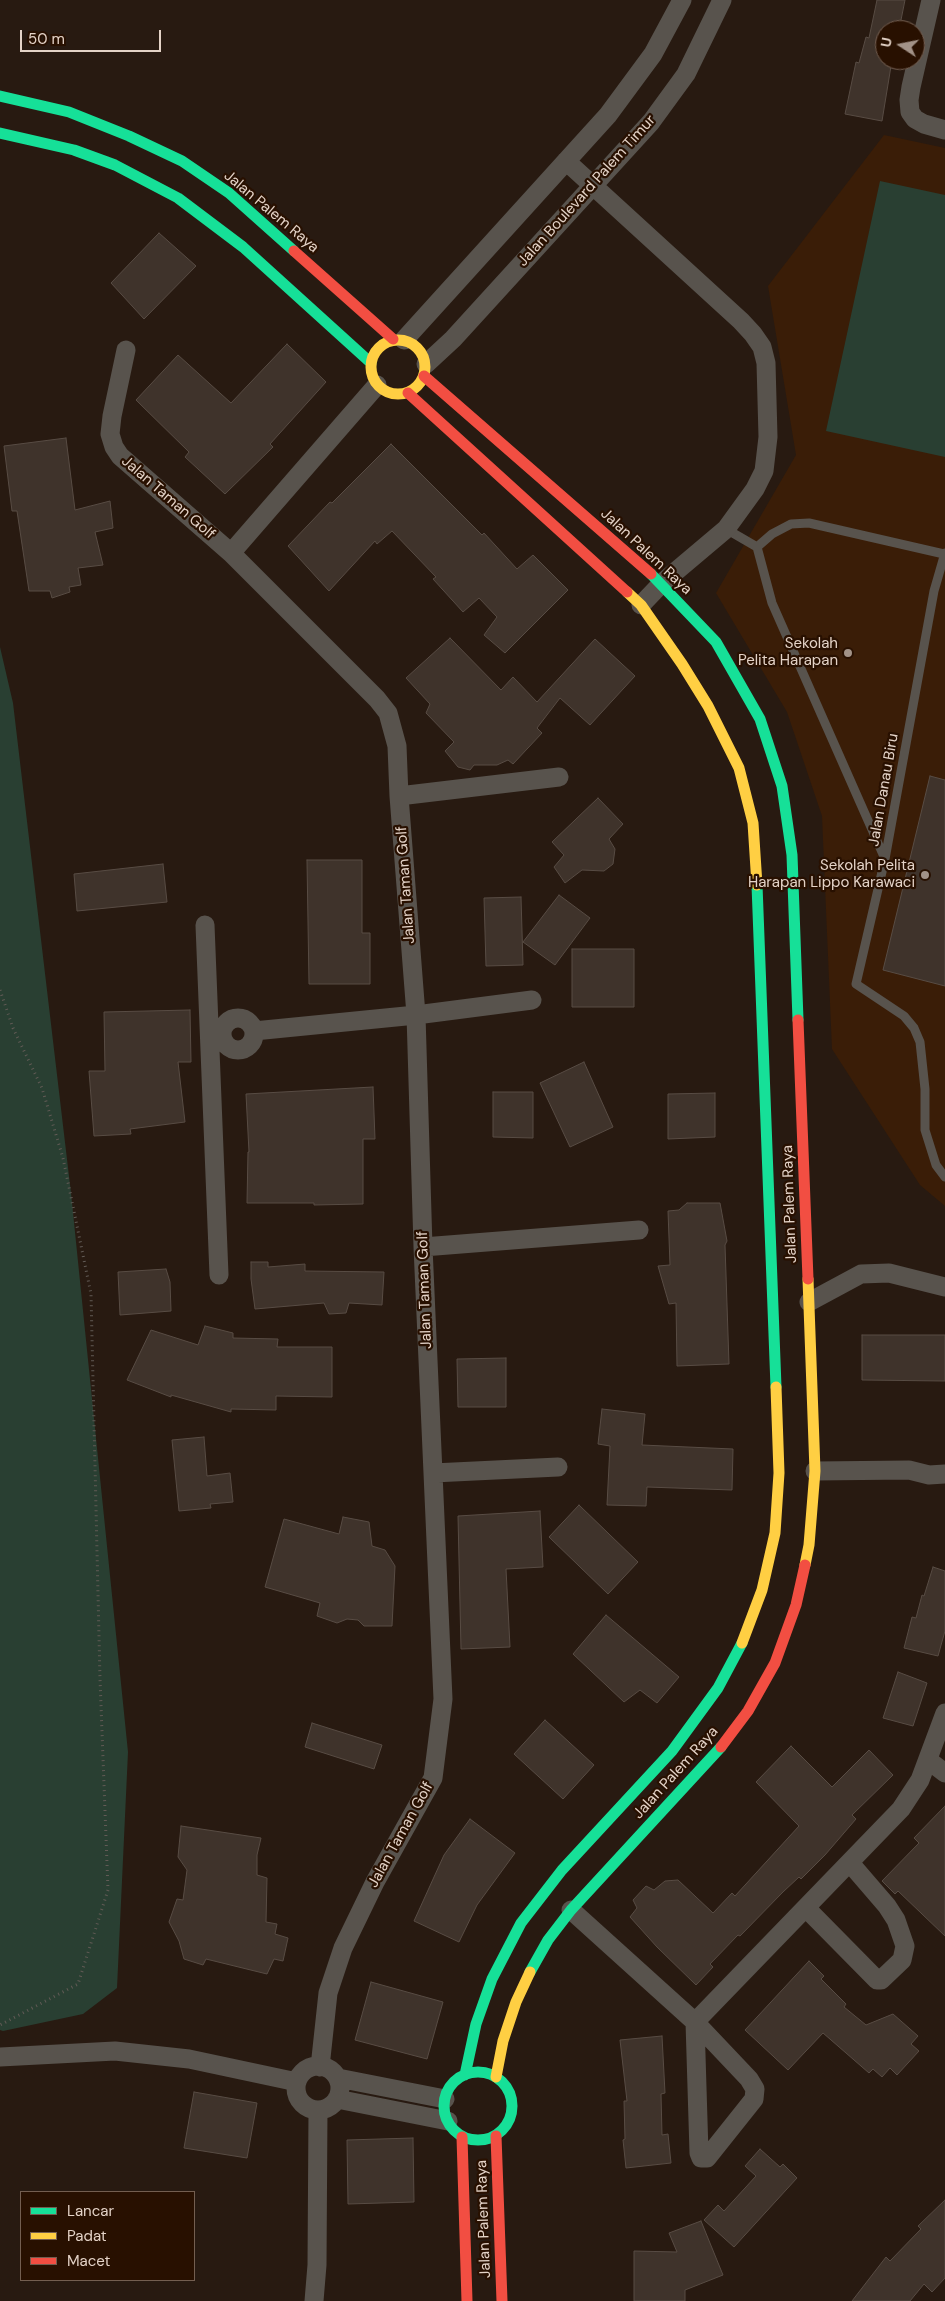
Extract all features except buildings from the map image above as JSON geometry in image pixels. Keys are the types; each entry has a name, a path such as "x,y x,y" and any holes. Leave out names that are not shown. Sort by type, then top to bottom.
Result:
{"street":[{"path":"398,340 608,115 653,54 682,0"},
{"name":"Jalan Boulevard Palem Timur","path":"425,370 651,122 686,74 722,0"},
{"path":"931,0 911,87 910,112 915,119 924,124 945,130"},
{"name":"Jalan Palem Raya","path":"0,96 69,112 129,136 182,161 228,193 398,340"},
{"path":"0,133 74,150 116,165 178,198 243,246 370,363"},
{"path":"566,161 741,321 762,347 766,363 768,436 764,471 755,489 726,529 662,583 641,605"},
{"path":"398,340 414,344 422,353 425,370 418,386 408,393 397,395 386,392 376,385 371,375 370,363 374,352 383,344 398,340"},
{"name":"Jalan Taman Golf","path":"126,350 112,416 110,434 114,447 127,464 231,553 377,699 388,713 398,746 399,796 416,1015 423,1247 443,1699 433,1778 375,1882 343,1948 328,1993 320,2066"},
{"name":"Jalan Palem Raya","path":"425,370 662,583 716,642 760,719 782,786 792,855 815,1477 808,1545 796,1605 775,1663 748,1711 713,1758 571,1910 548,1940 516,2002 503,2041 496,2077"},
{"path":"231,553 376,385"},
{"name":"Jalan Palem Raya","path":"408,393 641,605 682,664 708,706 739,768 753,823 779,1473 775,1533 762,1590 741,1645 718,1688 672,1751 562,1870 521,1923 492,1979 476,2024 466,2075"},
{"path":"399,796 559,777"},
{"path":"205,925 216,1036 219,1275"},
{"path":"216,1036 227,1023 233,1020 246,1020 254,1031 416,1015 532,1000"},
{"path":"423,1247 639,1230"},
{"path":"809,1302 861,1274 889,1273 945,1287"},
{"path":"433,1473 558,1467"},
{"path":"815,1477 909,1470 937,1474"},
{"path":"571,1910 695,2022 749,2079 755,2089 754,2099 707,2158 701,2158 699,2153 695,2022 901,1809 920,1780 945,1714"},
{"path":"928,1760 945,1773"},
{"path":"806,1908 878,1980 881,1980 902,1960 905,1946 896,1920 887,1906 850,1863"},
{"path":"0,2057 115,2051 189,2059 297,2082"},
{"path":"338,2078 340,2085 337,2099 332,2105 318,2110 306,2106 300,2101 297,2095 297,2082 306,2070 320,2066 327,2068 338,2078 445,2099"},
{"path":"476,2072 486,2073 496,2077 508,2090 512,2106 510,2118 505,2128 496,2136 485,2140 473,2140 462,2136 454,2130 448,2121 444,2110 445,2099 449,2089 456,2080 466,2075 476,2072"},
{"path":"337,2099 448,2121"},
{"path":"314,2301 317,2265 318,2110"},
{"name":"Jalan Palem Raya","path":"462,2136 467,2301"},
{"name":"Jalan Palem Raya","path":"496,2136 502,2301"}],"lane":[{"path":"757,547 772,534 791,524 809,523 945,554"},
{"path":"726,529 757,547 772,603 885,859"},
{"name":"Jalan Danau Biru","path":"945,554 934,591 885,859 856,984 904,1016 914,1028 920,1042 925,1089 925,1130 936,1165 945,1177"}],"path":[{"path":"0,990 13,1028 42,1088 63,1158 91,1294 100,1679 108,1890 78,1984 0,2024"}],"shaded area":[{"name":"Sekolah Pelita Harapan","path":"884,135 945,148 945,1206 920,1185 832,1049 822,816 787,712 716,593 796,455 768,286"}],"green space":[{"path":"880,181 945,195 945,457 826,431"},
{"path":"0,647 13,703 71,1193 128,1752 117,1988 83,2014 3,2031 0,2030"}],"traffic: fast":[{"path":"0,96 69,112 129,136 182,161 229,193 294,251"},
{"path":"0,133 74,150 115,165 178,198 243,247 371,363"},
{"path":"651,574 716,642 760,719 782,786 792,855 798,1020"},
{"path":"757,885 776,1387"},
{"path":"465,2075 476,2024 492,1979 521,1923 562,1870 672,1751 718,1688 742,1643"},
{"path":"530,1972 548,1940 571,1910 721,1747"},
{"path":"478,2072 491,2075 502,2082 509,2093 512,2106 509,2119 502,2130 491,2137 478,2140 465,2137 454,2130 447,2119 444,2106 447,2093 454,2082 465,2075 478,2072"}],"traffic: slow":[{"path":"393,340 403,340 413,344 421,352 425,367 421,382 413,390 403,394 393,394 383,390 375,382 371,372 371,362 375,352 383,344 393,340"},
{"path":"627,592 641,605 682,664 708,706 739,768 753,823 757,885"},
{"path":"805,1565 809,1545 815,1471 808,1279"},
{"path":"742,1643 762,1590 775,1533 779,1473 776,1387"},
{"path":"496,2077 503,2041 516,2002 530,1972"}],"traffic: jam":[{"path":"294,251 393,339"},
{"path":"424,376 651,574"},
{"path":"408,393 627,592"},
{"path":"798,1020 808,1279"},
{"path":"721,1747 748,1711 775,1663 796,1605 805,1565"},
{"path":"496,2136 502,2301"},
{"path":"462,2137 467,2301"}],"place":[{"name":"Sekolah Pelita Harapan","path":"848,653"},
{"name":"Sekolah Pelita Harapan Lippo Karawaci","path":"925,875"}]}
